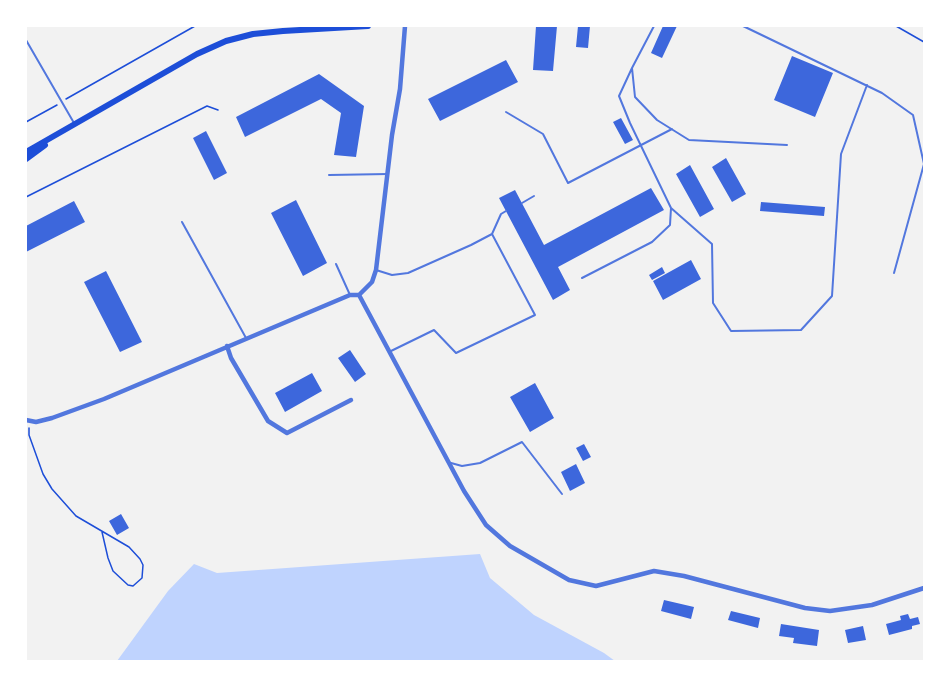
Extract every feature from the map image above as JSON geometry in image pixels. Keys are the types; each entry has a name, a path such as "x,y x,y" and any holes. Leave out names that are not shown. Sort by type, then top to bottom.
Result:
{"main road":[{"path":"26,152 197,54 226,41 253,34 368,26"},
{"path":"26,159 75,124"}],"street":[{"path":"26,422 36,423 104,399 350,295 359,295 372,282 376,270 392,135 400,89 405,26"},
{"path":"359,295 448,463 486,525 510,546 569,580 596,586 654,571 684,576 805,608 830,611 872,605 924,588"},
{"path":"227,346 231,358 268,421 287,433 351,400"}],"lane":[{"path":"654,26 619,96 671,208 711,244 713,303 731,331 801,330 832,296 841,154 867,85"},
{"path":"743,26 867,85 913,115 924,164 894,273"},
{"path":"26,40 75,124"},
{"path":"26,52 31,49"},
{"path":"632,68 635,97 657,120 688,140 787,145"},
{"path":"506,112 543,134 568,183 672,129"},
{"path":"329,175 388,174"},
{"path":"522,202 534,196"},
{"path":"582,278 652,242 670,225 671,208"},
{"path":"376,270 392,275 408,273 471,245 492,234 501,214 506,212"},
{"path":"182,222 246,338"},
{"path":"388,352 434,330 456,353 535,315 492,234"},
{"path":"336,264 350,295"},
{"path":"448,463 462,466 480,463 522,442 562,494"}],"path":[{"path":"26,122 195,26"},
{"path":"896,26 924,42"},
{"path":"26,198 207,106 218,110"},
{"path":"26,422 39,464 52,489 76,516 129,547 140,559 143,565 142,578 133,586 128,585 113,571 102,532"}],"water":[{"path":"480,554 490,578 534,615 615,661 117,661 168,591 194,564 217,573"}],"building":[{"path":"536,26 557,26 553,71 533,70"},
{"path":"578,26 590,26 588,48 576,47"},
{"path":"663,26 677,26 662,58 651,53"},
{"path":"792,56 833,73 815,117 774,100"},
{"path":"506,60 518,82 440,121 428,99"},
{"path":"319,74 364,106 356,157 334,155 341,113 321,99 245,137 236,117"},
{"path":"621,118 633,140 625,144 613,122"},
{"path":"206,131 227,173 214,180 193,138"},
{"path":"726,158 746,194 732,202 712,167"},
{"path":"690,165 714,209 700,217 676,174"},
{"path":"651,188 664,210 558,267 570,290 553,300 499,198 515,190 544,245"},
{"path":"296,200 327,263 303,276 271,213"},
{"path":"74,201 85,222 26,252 26,226"},
{"path":"761,202 825,207 824,216 760,211"},
{"path":"691,260 701,279 663,300 653,281"},
{"path":"662,267 665,273 652,280 649,275"},
{"path":"106,271 142,342 120,352 84,282"},
{"path":"350,350 366,374 355,382 338,358"},
{"path":"312,373 322,391 285,412 275,393"},
{"path":"535,383 554,418 530,432 510,397"},
{"path":"584,444 591,457 583,461 576,448"},
{"path":"576,464 585,483 570,491 561,472"},
{"path":"121,514 129,528 117,535 109,521"},
{"path":"664,600 694,607 691,619 661,611"},
{"path":"731,611 760,618 758,628 728,620"},
{"path":"908,614 910,619 918,617 920,624 912,626 912,629 889,635 886,624 901,620 900,616"},
{"path":"781,624 819,630 817,646 793,643 794,638 779,636"},
{"path":"863,626 866,640 848,643 845,630"}]}
